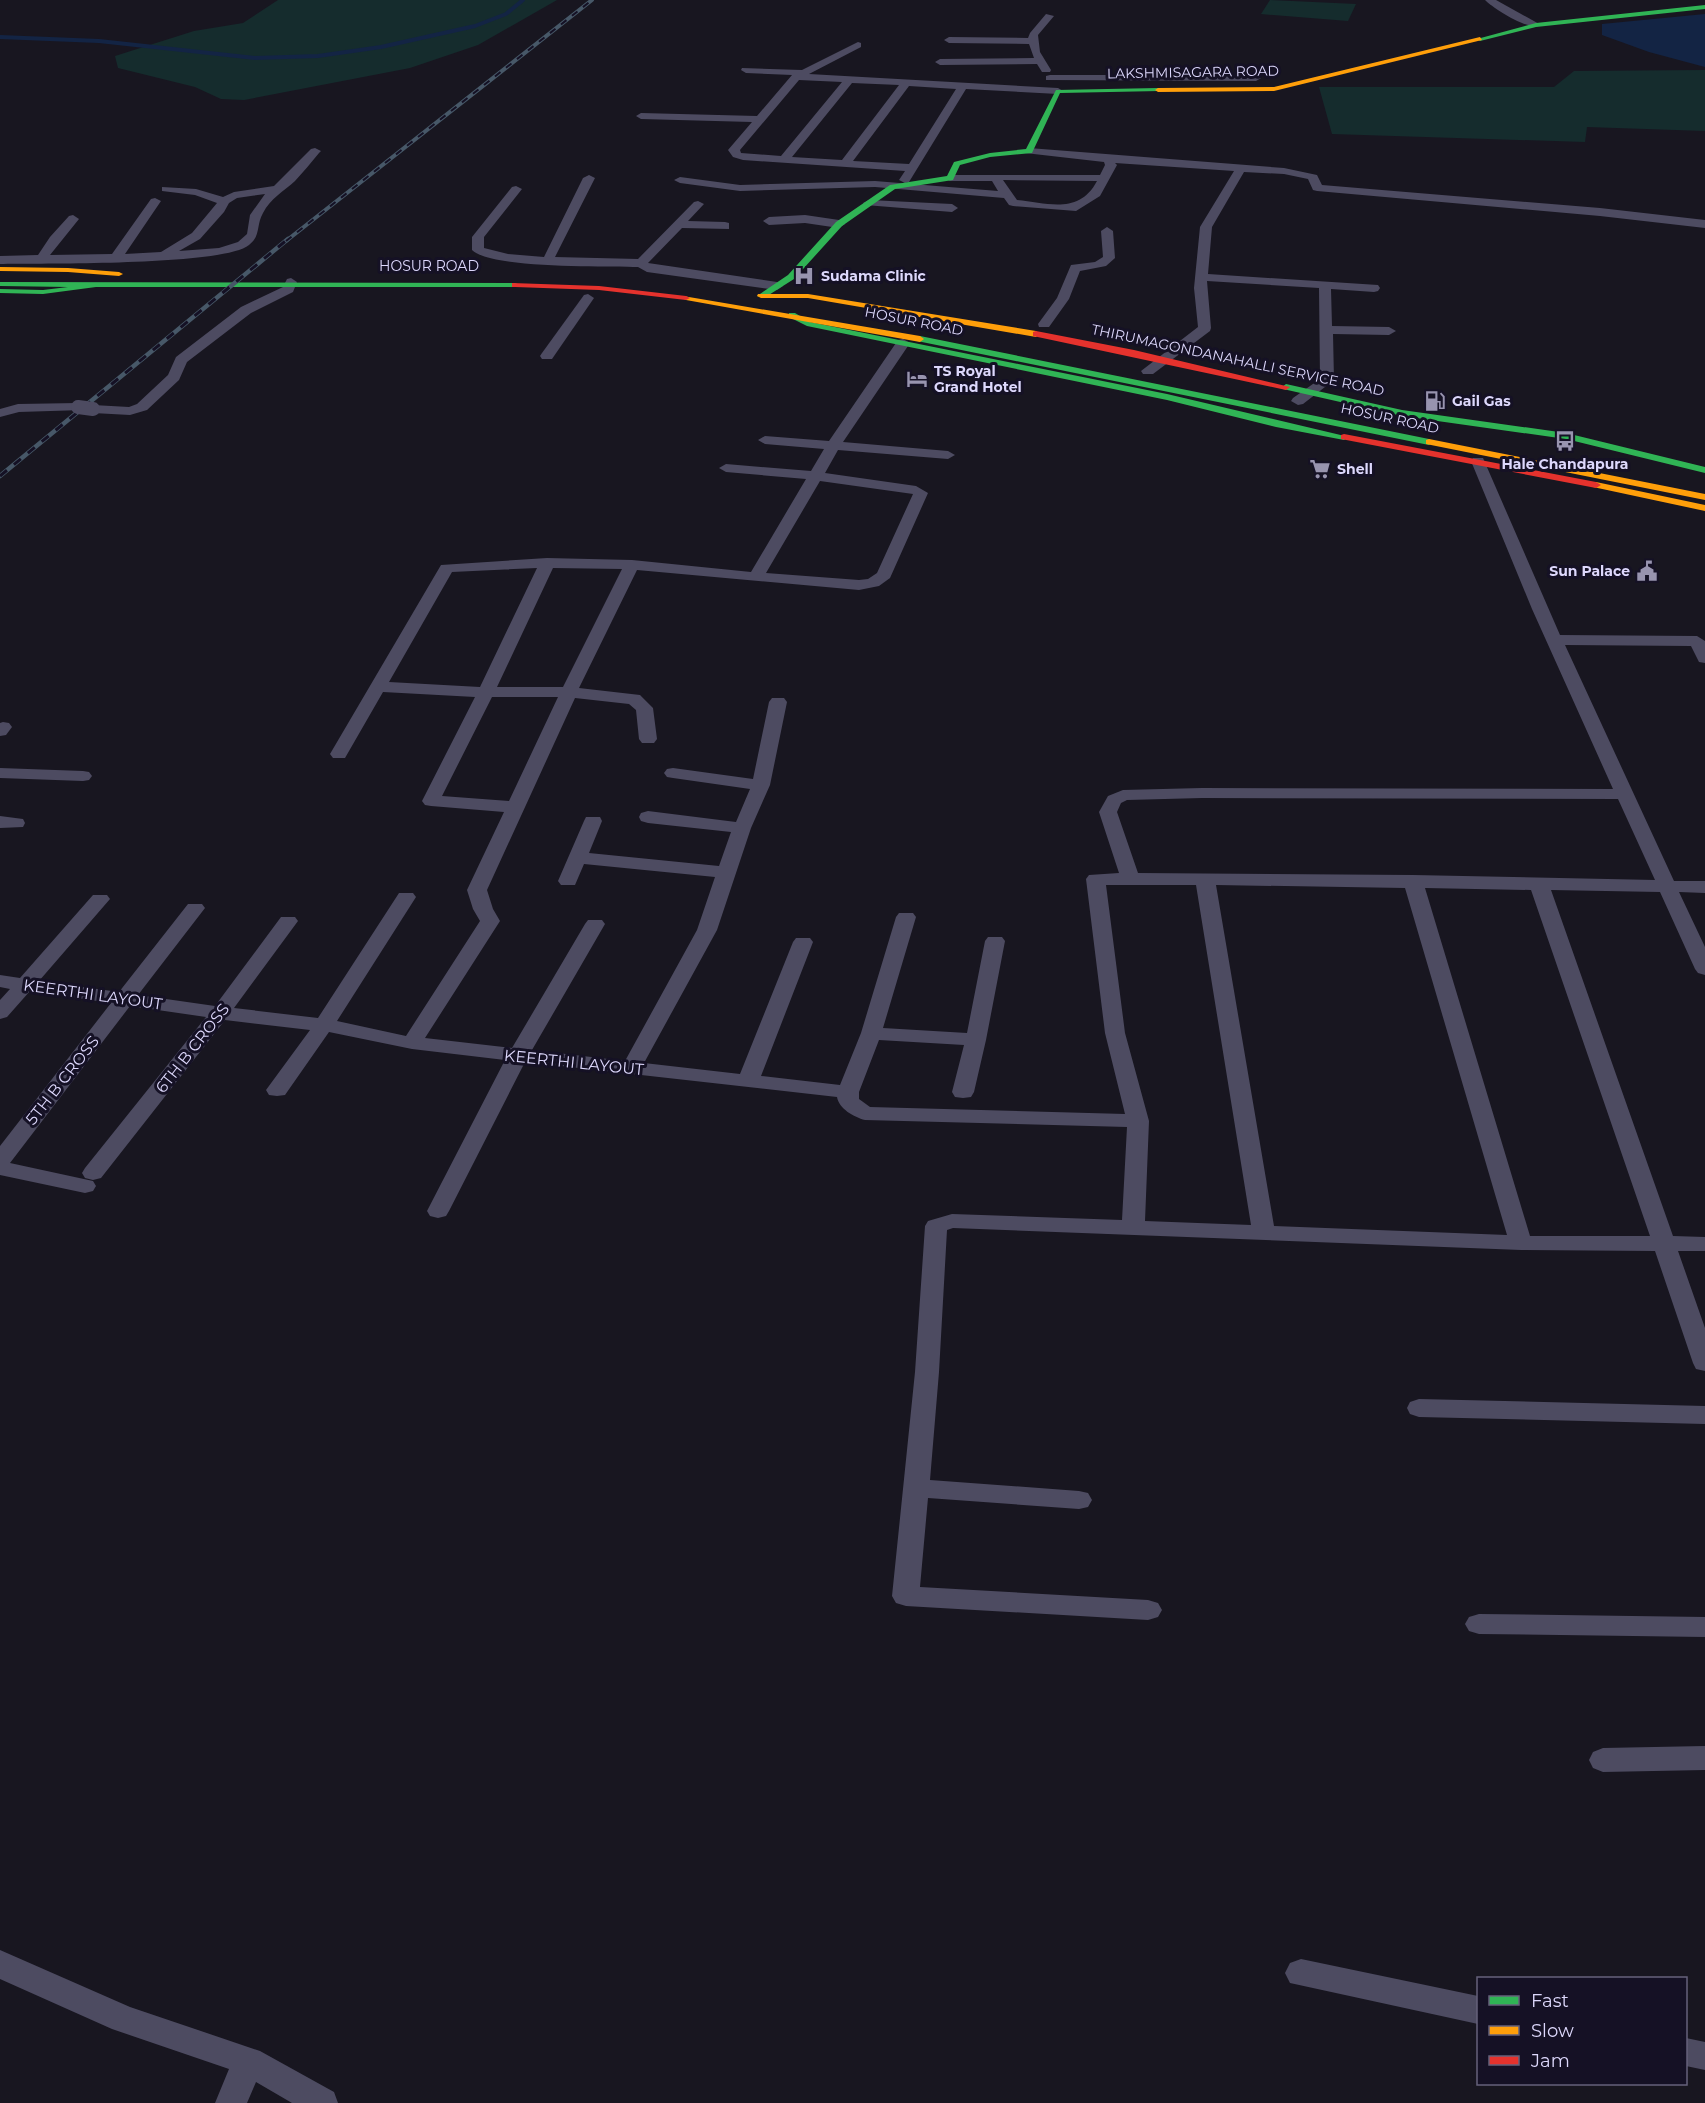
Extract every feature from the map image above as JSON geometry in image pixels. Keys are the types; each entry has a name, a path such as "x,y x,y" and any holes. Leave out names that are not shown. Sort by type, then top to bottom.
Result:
{"main road":[{"name":"LAKSHMISAGARA ROAD","path":"1058,91 1274,89 1536,24 1705,7"},
{"path":"761,296 791,277 839,224 897,186 950,178 957,164 990,155 1029,151 1058,91"},
{"path":"0,269 68,270 119,274"},
{"name":"HOSUR ROAD","path":"119,274 518,273 622,279 761,296 1148,371 1303,397 1487,439"},
{"path":"6,282 119,274"},
{"name":"HOSUR ROAD","path":"6,282 104,285 291,282 501,284 588,288 675,296 792,315 1705,498"},
{"name":"THIRUMAGONDANAHALLI SERVICE ROAD","path":"761,296 808,296 918,312 1165,360 1303,397 1438,420 1566,436 1705,470"},
{"path":"792,315 807,324 1167,397 1276,424 1478,460 1705,508"},
{"path":"1648,470 1705,482"}],"street":[{"path":"1490,0 1509,13 1536,24"},
{"path":"1049,16 1033,35 1033,41 1035,52 1058,91"},
{"path":"949,40 1033,41"},
{"path":"858,45 800,75 734,150 737,155 913,168"},
{"path":"940,62 1040,61"},
{"path":"746,70 850,79 1058,91"},
{"path":"1050,78 1256,78"},
{"path":"785,158 850,79"},
{"path":"846,163 906,82"},
{"path":"897,186 913,168 963,85"},
{"path":"641,116 760,119"},
{"path":"0,260 116,258 219,252 234,249 246,244 253,234 251,225 257,212 315,151"},
{"path":"1029,151 1284,171 1313,177 1317,188 1704,219"},
{"path":"997,177 1005,195 1013,203 1072,209 1096,194 1111,165 1108,159"},
{"path":"1148,371 1205,328 1201,277 1206,227 1241,168"},
{"path":"548,260 589,178"},
{"path":"950,178 1104,178"},
{"path":"680,180 740,188 845,184 1005,195"},
{"path":"166,189 202,193 224,201"},
{"path":"163,255 196,236 220,210 224,201 243,192 279,189"},
{"path":"516,189 478,237 478,250 485,255 641,264 646,268 777,286"},
{"path":"116,258 155,201"},
{"path":"869,203 952,208"},
{"path":"641,264 698,204"},
{"path":"42,259 54,240 74,219"},
{"path":"769,221 805,219 839,224"},
{"path":"681,224 725,226"},
{"path":"1044,324 1063,300 1075,268 1098,265 1109,258 1107,231"},
{"path":"1201,277 1374,288"},
{"path":"0,413 18,408 78,407 123,411 142,408 174,377 181,360 246,310 289,289 291,282"},
{"path":"1303,397 1327,380 1328,330 1325,285"},
{"path":"547,356 588,298"},
{"path":"1328,330 1389,331"},
{"path":"756,577 833,446 903,343"},
{"path":"765,440 948,455"},
{"path":"1478,460 1554,640 1705,969"},
{"path":"339,754 447,568 547,563 632,565 859,585 873,583 884,575 921,493 916,490 816,476 726,468"},
{"path":"516,807 431,801 547,563"},
{"path":"412,1043 490,921 483,909 477,890 569,692 632,565"},
{"path":"1554,640 1701,641 1705,658"},
{"path":"377,687 486,692 569,692 634,699 644,708 648,739"},
{"path":"631,1068 706,930 742,828 761,785 778,702"},
{"path":"0,773 83,776"},
{"path":"673,773 761,785"},
{"path":"1130,879 1108,812 1114,800 1123,795 1202,792 1625,794"},
{"path":"648,816 742,828"},
{"path":"568,881 593,821"},
{"path":"578,858 728,873"},
{"path":"1133,1228 1138,1121 1115,1033 1096,879 1413,881 1705,887"},
{"path":"1205,879 1264,1233"},
{"path":"1413,881 1521,1243"},
{"path":"1539,884 1705,1363"},
{"path":"277,1090 324,1025 406,897"},
{"path":"0,1013 100,899"},
{"name":"5TH B CROSS","path":"0,1161 195,908"},
{"path":"906,916 871,1033 848,1092 848,1101 865,1113 1138,1121"},
{"name":"6TH B CROSS","path":"0,1168 89,1180 220,1013 288,921"},
{"path":"438,1211 518,1056 595,924"},
{"path":"963,1092 976,1040 995,941"},
{"path":"748,1081 803,942"},
{"name":"KEERTHI LAYOUT","path":"0,981 220,1013 324,1025 412,1043 848,1092"},
{"path":"871,1033 976,1040"},
{"path":"1148,1610 906,1596 927,1372 936,1226 952,1221 1521,1243 1705,1245"},
{"path":"1419,1408 1705,1415"},
{"path":"915,1488 1079,1500"},
{"path":"1479,1624 1705,1627"},
{"path":"1603,1760 1705,1758"},
{"path":"0,1964 123,2019 249,2061 322,2103"},
{"path":"1301,1973 1477,2010"},
{"path":"1687,2052 1705,2056"},
{"path":"231,2103 249,2061"}],"green space":[{"path":"278,0 557,0 478,45 410,68 244,100 221,99 195,87 118,68 115,56 194,31 243,23"},
{"path":"1270,0 1356,4 1348,21 1261,14"},
{"path":"1705,70 1705,131 1587,127 1585,142 1332,134 1319,87 1554,87 1574,71"}],"water":[{"path":"1705,14 1705,67 1649,52 1602,35 1602,24"}],"waterway":[{"path":"0,37 99,41 255,58 318,56 381,47 475,26 506,14 523,0"}],"railway":[{"path":"286,241 592,0"},
{"path":"0,476 288,239"}],"traffic: fast":[{"path":"1480,39 1536,25 1705,7"},
{"path":"761,296 791,277 839,224 893,187 950,178 957,164 990,155 1029,151 1058,91 1158,90"},
{"path":"0,284 515,285"},
{"path":"0,291 43,292 92,286"},
{"path":"792,315 807,324 1167,397 1276,424 1344,437"},
{"path":"920,339 1429,442"},
{"path":"1286,387 1402,413 1566,436 1705,470"}],"traffic: slow":[{"path":"1158,90 1274,89 1480,39"},
{"path":"0,269 68,270 119,274"},
{"path":"761,296 808,296 1036,334"},
{"path":"686,298 920,339"},
{"path":"1429,442 1705,497"},
{"path":"1596,485 1705,508"}],"traffic: jam":[{"path":"515,285 599,288 686,298"},
{"path":"1036,334 1286,387"},
{"path":"1344,437 1596,485"}],"place":[{"name":"Sudama Clinic","path":"804,276"},
{"name":"TS Royal Grand Hotel","path":"917,379"},
{"name":"Gail Gas","path":"1435,401"},
{"name":"Hale Chandapura","path":"1565,441"},
{"name":"Shell","path":"1320,469"},
{"name":"Sun Palace","path":"1647,571"}]}
